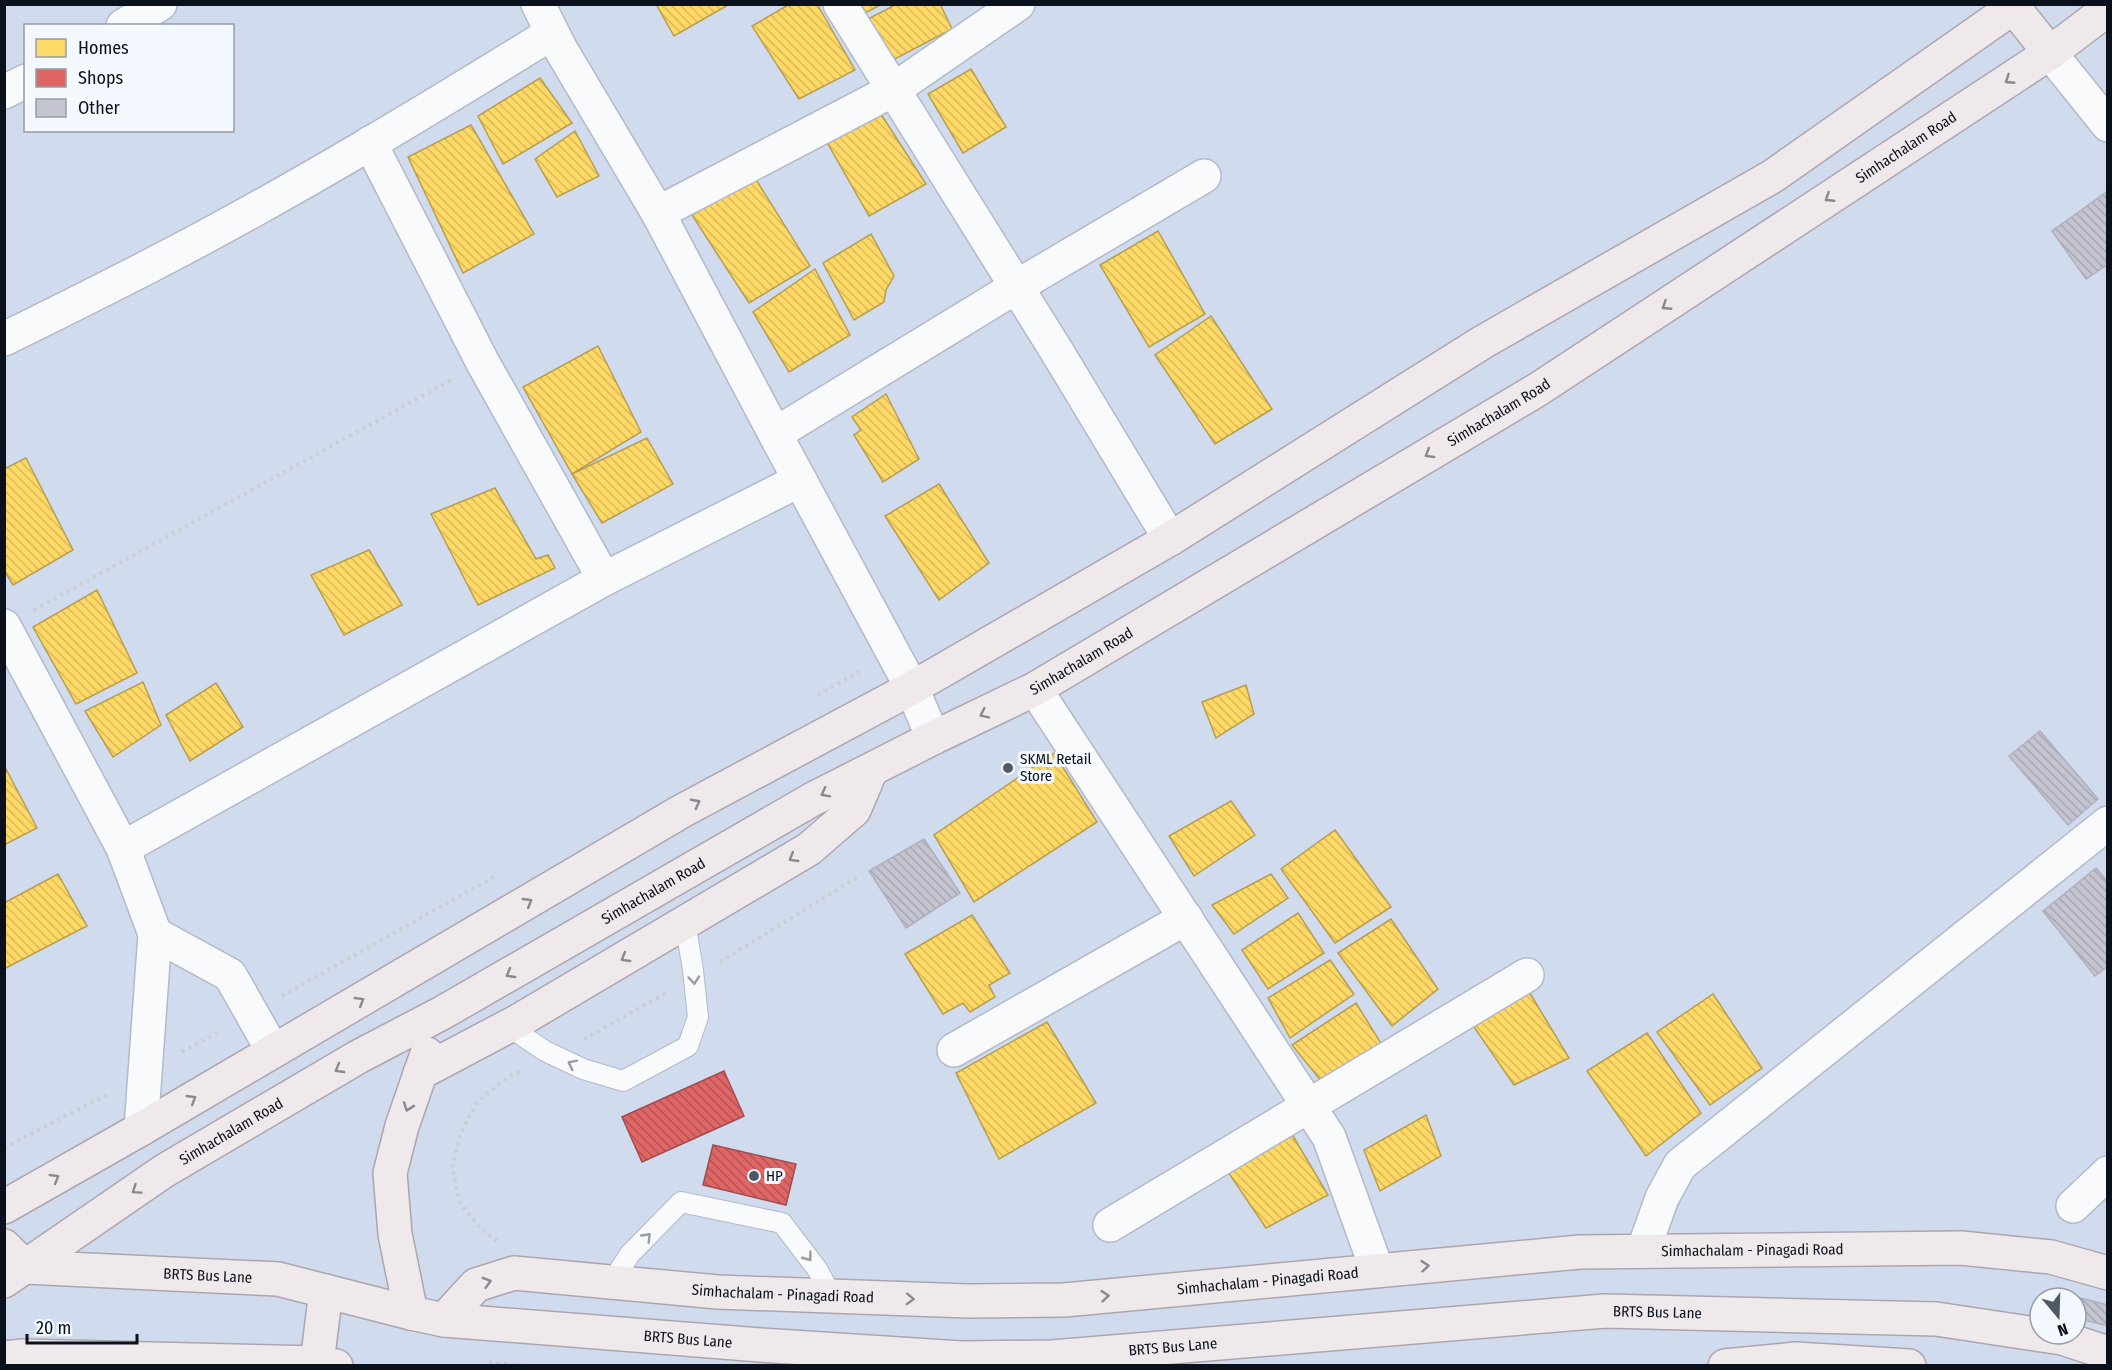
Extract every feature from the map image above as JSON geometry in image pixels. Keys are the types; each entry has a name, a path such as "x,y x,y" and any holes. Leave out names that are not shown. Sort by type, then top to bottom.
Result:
{"main road":[{"path":"4,1207 682,811 912,688 1170,539 1483,342 1773,176 2016,6 2050,53"},
{"name":"Simhachalam Road","path":"11,1265 164,1171 358,1057 442,1013 813,799 1035,689 1537,390 2050,53 2108,9"},
{"path":"420,1073 508,1026 809,849 854,810 871,770"},
{"path":"411,1313 395,1234 390,1173 402,1126 442,1013"},
{"path":"141,1129 164,1171"},
{"name":"Simhachalam - Pinagadi Road","path":"444,1320 476,1285 514,1273 718,1292 967,1301 1064,1300 1580,1251 1961,1248 2050,1257 2108,1273"},
{"name":"BRTS Bus Lane","path":"11,1265 278,1279 444,1320 961,1358 1052,1357 1605,1311 1936,1319 2062,1338 2108,1353"},
{"path":"4,1358 23,1356 326,1364 326,1291"},
{"path":"1725,1365 1796,1359 1909,1365"}],"street":[{"path":"126,24 160,4"},
{"path":"840,4 1170,539"},
{"path":"658,213 893,90 1018,4"},
{"path":"4,339 167,257 370,143 546,14 658,213 774,434 912,688 933,738"},
{"path":"2050,53 2108,125"},
{"path":"4,92 24,82"},
{"path":"370,143 483,363 604,579"},
{"path":"774,434 1016,286 1204,176"},
{"path":"123,848 604,579 800,480"},
{"path":"5,626 123,848 155,934 141,1129"},
{"path":"1035,689 1329,1137 1377,1270"},
{"path":"1643,1251 1662,1198 1680,1165 2108,823"},
{"path":"954,1050 1186,918"},
{"path":"155,934 230,975 273,1051"},
{"path":"1110,1225 1527,975"},
{"path":"2073,1206 2108,1173"}],"lane":[{"path":"508,1026 554,1055 582,1069 623,1081 688,1046 698,1017 685,922"},
{"path":"611,1282 630,1254 681,1202 782,1222 817,1269 832,1296"}],"path":[{"path":"5,626 483,363"},
{"path":"810,699 893,653"},
{"path":"4,1148 78,1112 500,873"},
{"path":"506,1245 499,1243 482,1230 460,1203 452,1168 460,1135 477,1102 508,1077 554,1055 694,978 858,877"},
{"path":"485,1361 523,1365"}],"building: Homes":[{"path":"656,4 730,4 674,36"},
{"path":"790,4 817,4 855,70 799,99 752,26"},
{"path":"860,4 882,4 865,13"},
{"path":"897,4 940,4 952,29 891,61 866,20"},
{"path":"971,69 1006,127 963,153 928,94"},
{"path":"540,78 572,123 503,164 478,116"},
{"path":"877,108 926,184 869,216 824,137"},
{"path":"471,125 534,234 463,273 408,157"},
{"path":"575,131 599,176 557,197 535,159"},
{"path":"755,178 810,266 749,303 692,215"},
{"path":"1158,231 1205,314 1149,347 1100,265"},
{"path":"871,234 894,276 886,290 884,302 854,320 823,263"},
{"path":"815,269 850,335 789,372 753,312"},
{"path":"1211,316 1272,409 1215,444 1155,355"},
{"path":"598,346 641,432 572,474 523,387"},
{"path":"886,394 919,459 883,482 854,435 861,430 852,417"},
{"path":"647,438 673,484 602,523 572,474"},
{"path":"26,458 73,550 13,585 4,570 4,469"},
{"path":"939,484 989,563 939,600 885,516"},
{"path":"495,488 536,559 548,555 555,568 478,605 431,514"},
{"path":"369,550 402,605 344,635 311,575"},
{"path":"97,590 137,673 76,704 33,627"},
{"path":"143,682 161,725 113,757 85,711"},
{"path":"216,683 243,727 190,761 166,715"},
{"path":"1246,685 1254,714 1216,738 1202,702"},
{"path":"1054,753 1097,822 974,902 934,835"},
{"path":"6,769 37,828 4,845 4,770"},
{"path":"1231,801 1255,835 1194,876 1169,836"},
{"path":"1335,830 1391,907 1335,943 1281,869"},
{"path":"58,874 87,926 4,969 4,903"},
{"path":"1271,874 1288,898 1234,934 1212,905"},
{"path":"1298,913 1324,953 1268,989 1242,950"},
{"path":"972,915 1010,973 989,985 995,997 970,1012 963,1003 943,1014 905,954"},
{"path":"1391,919 1438,989 1392,1026 1338,953"},
{"path":"1330,960 1354,994 1290,1038 1268,998"},
{"path":"1528,990 1569,1058 1514,1085 1474,1027"},
{"path":"1713,994 1762,1068 1710,1105 1657,1032"},
{"path":"1356,1003 1382,1045 1322,1082 1292,1045"},
{"path":"1047,1022 1096,1103 999,1159 956,1073"},
{"path":"1647,1033 1701,1113 1646,1156 1587,1071"},
{"path":"1426,1115 1441,1156 1380,1191 1364,1150"},
{"path":"1290,1131 1328,1195 1266,1228 1228,1172"}],"building: Shops":[{"path":"724,1071 744,1116 642,1162 622,1117"},
{"path":"713,1145 796,1164 786,1205 703,1185"}],"building: Other":[{"path":"2108,191 2108,264 2086,279 2052,231"},
{"path":"2040,731 2098,799 2068,825 2009,756"},
{"path":"924,839 960,893 906,928 869,871"},
{"path":"2096,868 2108,882 2108,966 2095,976 2043,911"},
{"path":"2088,1300 2108,1305 2108,1326 2088,1321"}],"place":[{"name":"SKML Retail Store","path":"1008,768"},
{"name":"HP","path":"754,1176"}]}
